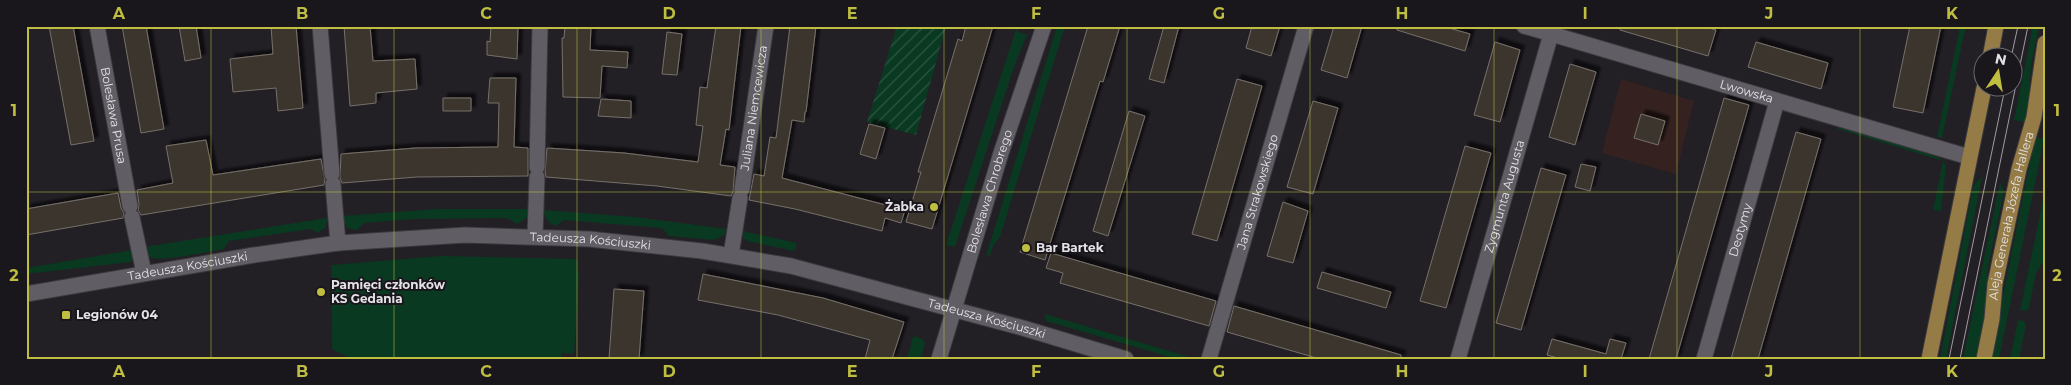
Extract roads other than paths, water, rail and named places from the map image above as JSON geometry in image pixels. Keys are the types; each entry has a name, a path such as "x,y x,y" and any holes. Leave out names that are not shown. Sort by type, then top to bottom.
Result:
{"main road":[{"path":"1992,48 1996,26"},
{"name":"Aleja Generała Józefa Hallera","path":"1984,359 1992,319 1995,284 2019,169 2032,124 2045,43"},
{"path":"1929,359 1982,98"}],"street":[{"name":"Bolesława Prusa","path":"97,26 144,273"},
{"path":"320,26 338,243"},
{"path":"536,236 540,26"},
{"name":"Juliana Niemcewicza","path":"731,255 766,26"},
{"name":"Bolesława Chrobrego","path":"939,359 1001,153 1044,26"},
{"name":"Jana Strakowskiego","path":"1210,359 1306,26"},
{"name":"Lwowska","path":"1524,26 1969,157"},
{"name":"Zygmunta Augusta","path":"1458,359 1552,34"},
{"name":"Deotymy","path":"1704,359 1777,101"},
{"name":"Tadeusza Kościuszki","path":"26,294 254,255 338,243 465,236 536,236 647,244 731,255 791,266 1126,359"},
{"name":"Tadeusza Kościuszki","path":"26,289 45,290"}],"tram line":[{"path":"2013,48 2018,26"},
{"path":"1960,359 2028,26"},
{"path":"1949,359 2003,98"}],"place":[{"name":"Żabka","path":"934,207"},
{"name":"Bar Bartek","path":"1026,248"},
{"name":"Pamięci członków KS Gedania","path":"321,292"},
{"name":"Legionów 04","path":"66,315"}]}
